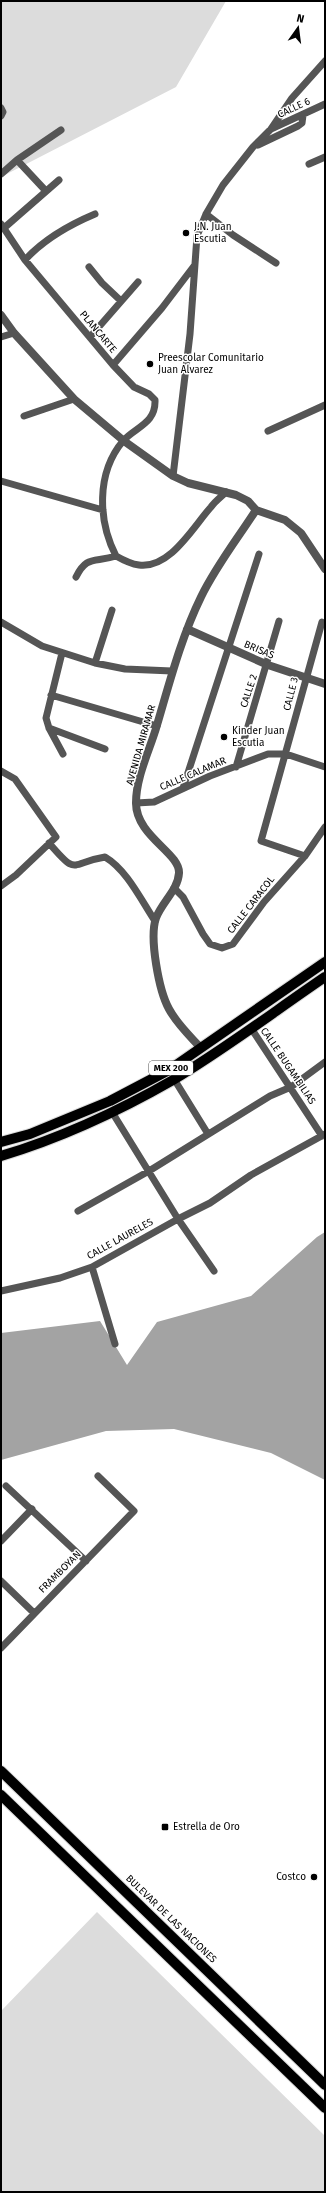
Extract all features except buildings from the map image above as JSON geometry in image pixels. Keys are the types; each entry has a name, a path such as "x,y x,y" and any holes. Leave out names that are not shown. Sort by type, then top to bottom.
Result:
{"main road":[{"name":"MEX 200","path":"1,1142 30,1134 110,1101 169,1070 200,1047 325,962"},
{"name":"MEX 200","path":"1,1156 37,1145 112,1112 174,1080 325,978"},
{"name":"BULEVAR DE LAS NACIONES","path":"1,1771 325,2085"},
{"path":"1,1795 325,2108"}],"street":[{"path":"173,476 190,334 197,236 206,214 223,186 253,147 271,129 292,98 325,62"},
{"name":"CALLE 6","path":"271,129 325,104"},
{"path":"1,108 3,112 1,116"},
{"path":"253,147 298,126 302,123 303,115"},
{"path":"1,174 17,160 61,130"},
{"path":"309,164 325,157"},
{"path":"17,160 45,190"},
{"path":"2,226 59,180"},
{"path":"25,260 37,247 71,225 95,214"},
{"path":"206,214 233,235 276,263"},
{"name":"PLANCARTE","path":"2,226 25,260 113,365 134,387 149,394 155,400 156,408 151,416 141,429 124,441"},
{"path":"113,365 162,308 194,266"},
{"path":"89,267 102,283 121,301"},
{"path":"90,337 138,282"},
{"path":"1,315 14,333 74,399 124,441 173,476 188,483 236,495 248,501 256,510 272,514 290,524 300,533 325,569"},
{"path":"1,337 14,333"},
{"path":"24,416 74,399"},
{"path":"268,432 325,405"},
{"path":"116,556 107,540 102,488 108,467 124,441"},
{"path":"1,480 103,510"},
{"path":"76,578 82,565 90,561 104,560 116,556 140,565 154,563 164,558 180,545 211,506 226,492"},
{"name":"AVENIDA MIRAMAR","path":"200,1047 176,1020 164,997 154,946 155,921 160,908 174,888 179,872 175,862 155,842 139,821 136,803 143,765 157,726 172,671 187,629 202,595 256,510"},
{"path":"183,788 259,554"},
{"path":"95,663 112,610"},
{"path":"1,622 42,646 95,663 125,669 172,671"},
{"name":"CALLE 2","path":"236,767 268,665 279,622"},
{"name":"CALLE 3","path":"305,856 261,841 286,754 305,678 322,622"},
{"name":"BRISAS","path":"187,629 268,665 325,684"},
{"path":"62,653 46,718 49,728 63,754"},
{"path":"51,695 157,726"},
{"path":"49,728 106,749"},
{"name":"CALLE CALAMAR","path":"136,803 154,802 183,788 268,754 286,754 324,764"},
{"path":"1,771 15,780 56,837 16,875 1,886"},
{"name":"CALLE CARACOL","path":"174,888 183,897 210,944 222,948 233,944 264,902 305,856 324,831"},
{"path":"49,843 65,862 72,865 79,866 105,857 112,862 126,877 155,921"},
{"name":"CALLE BUGAMBILIAS","path":"251,1028 323,1135"},
{"path":"78,1211 148,1171 270,1096 291,1087 325,1062"},
{"path":"174,1080 208,1134"},
{"path":"112,1112 178,1219 214,1271"},
{"name":"CALLE LAURELES","path":"1,1291 60,1278 92,1267 210,1203 251,1175 323,1135"},
{"path":"92,1267 115,1344"},
{"name":"FRAMBOYAN","path":"1,1648 134,1511 98,1476"},
{"path":"6,1486 86,1561"},
{"path":"1,1541 32,1509"},
{"path":"1,1581 34,1613"}],"shaded area":[{"path":"1,1 226,1 176,87 1,177"},
{"path":"325,1232 325,1480 271,1453 174,1429 106,1431 1,1460 1,1333 100,1321 127,1365 157,1322 251,1296 317,1237"},
{"path":"97,1912 325,2136 325,2192 1,2192 1,2011"}],"place":[{"name":"J.N. Juan Escutia","path":"186,233"},
{"name":"Preescolar Comunitario Juan Alvarez","path":"150,364"},
{"name":"Kinder Juan Escutia","path":"224,737"},
{"name":"Estrella de Oro","path":"165,1827"},
{"name":"Costco","path":"314,1877"}]}
